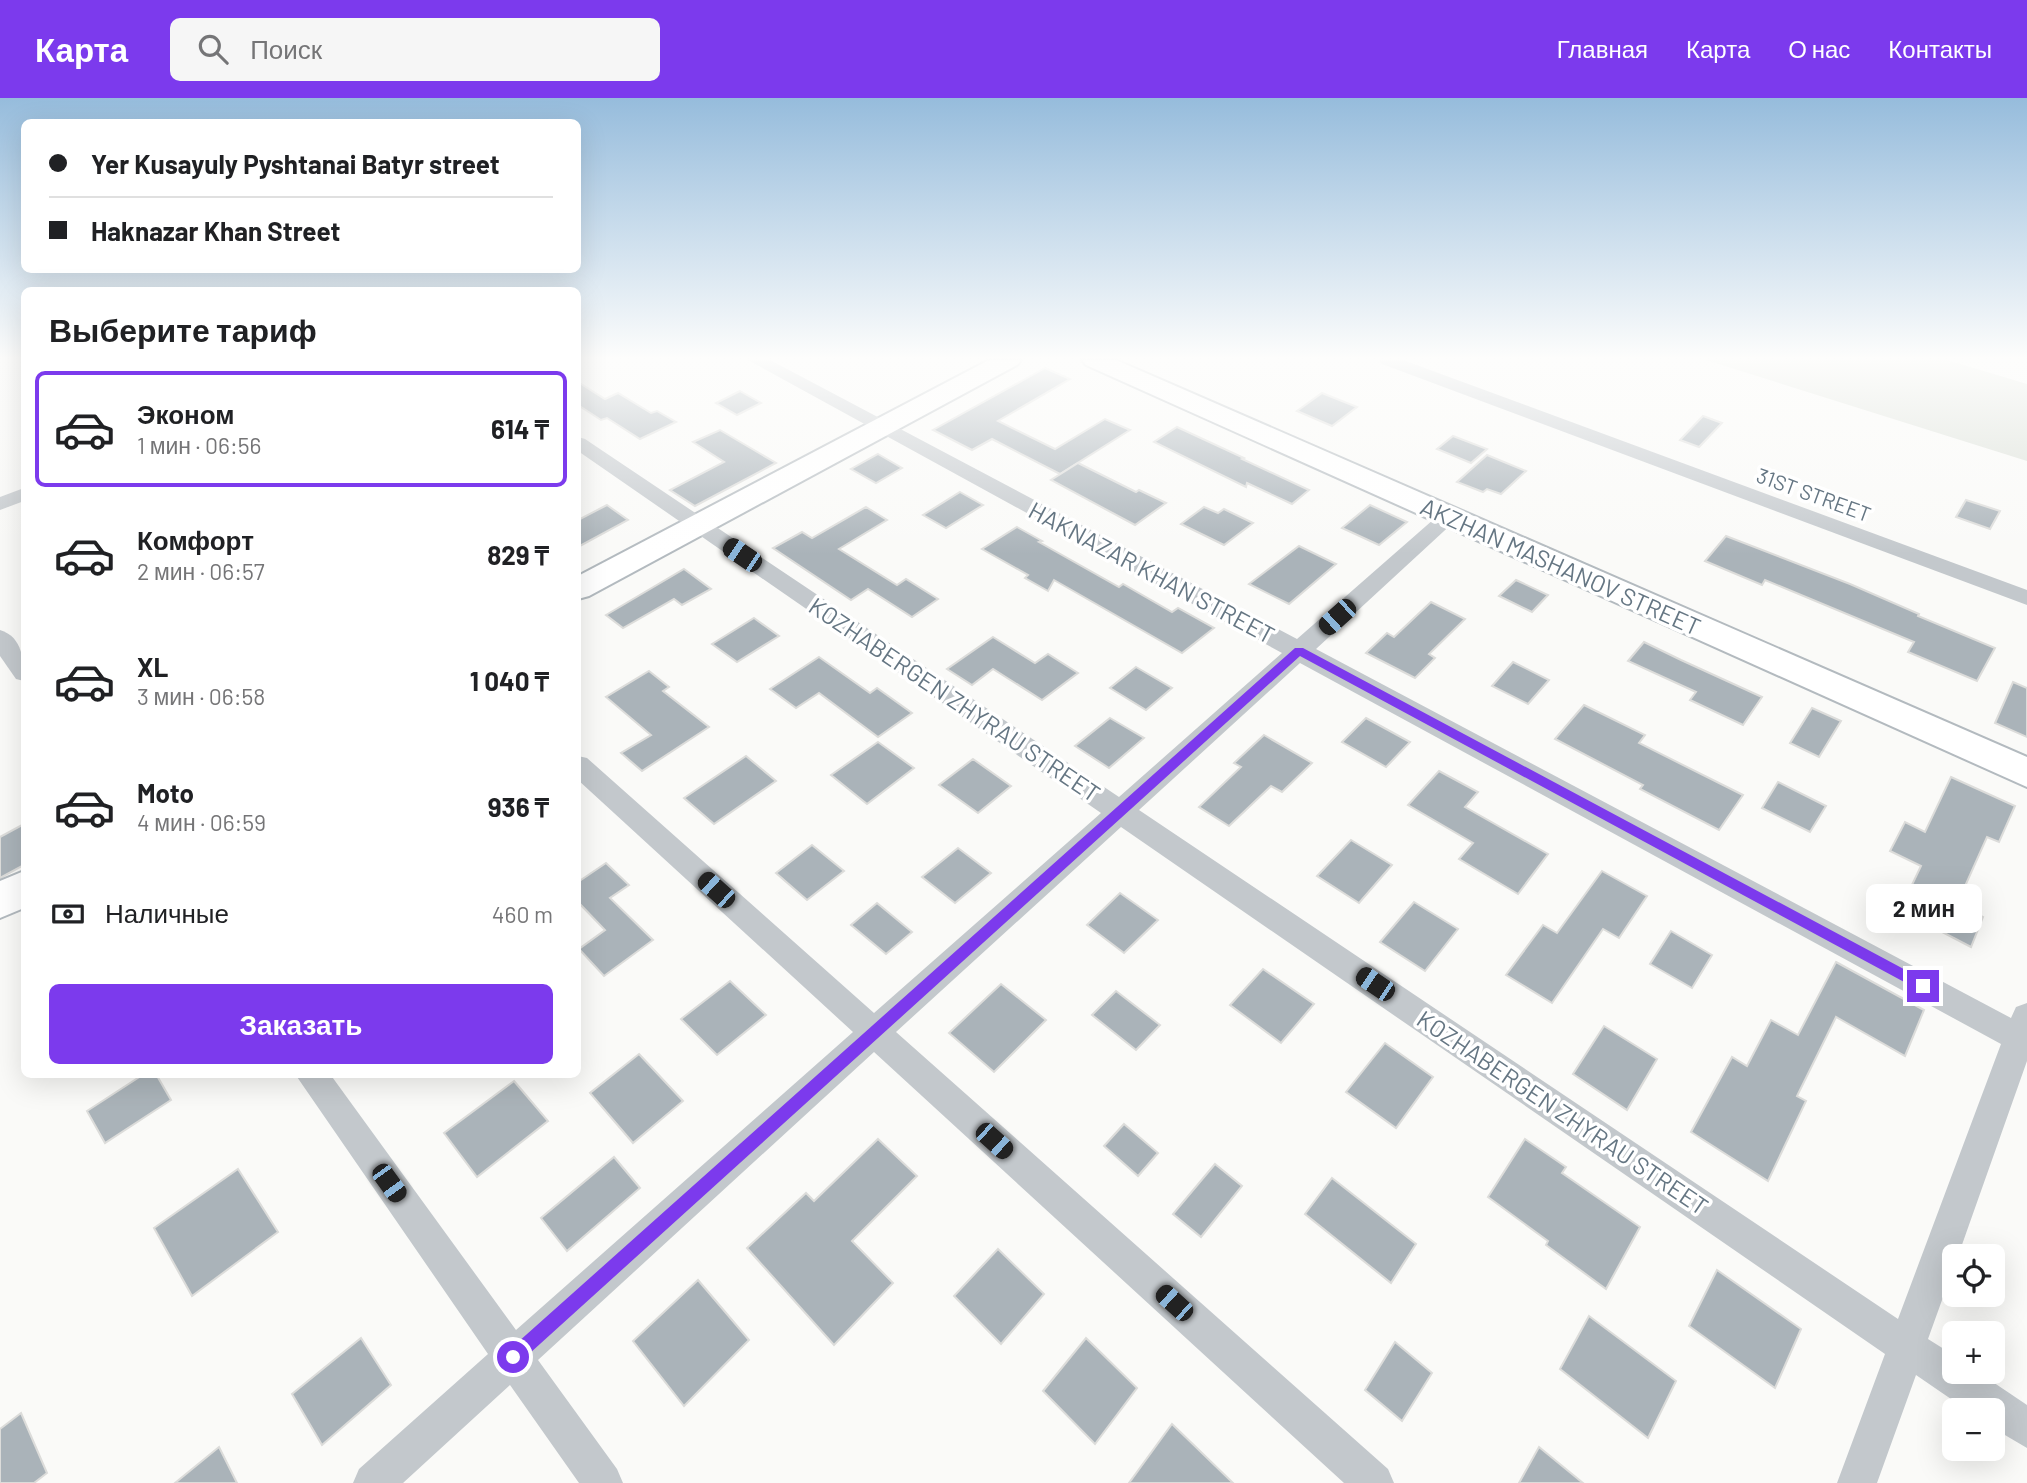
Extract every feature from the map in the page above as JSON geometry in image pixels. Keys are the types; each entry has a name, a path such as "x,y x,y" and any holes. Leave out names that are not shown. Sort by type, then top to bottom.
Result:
{"street":[{"name":"AKZHAN MASHANOV STREET","path":"1242,425 2027,773"},
{"name":"31ST STREET","path":"1562,425 2027,598"},
{"path":"581,587 880,426"},
{"name":"HAKNAZAR KHAN STREET","path":"880,426 1299,651 2024,1032"},
{"name":"KOZHABERGEN ZHYRAU STREET","path":"581,445 2027,1427"},
{"path":"0,504 21,495"},
{"path":"373,1483 1449,516"},
{"path":"0,638 21,669"},
{"path":"581,768 1374,1483"},
{"path":"0,901 21,890"},
{"path":"1857,1483 2024,1032"},
{"path":"314,1078 603,1483"}],"shaded area":[{"path":"1911,425 2027,425 2027,461"}],"building":[{"path":"617,425 670,425 640,439"},
{"path":"943,425 1005,425 1055,449 1096,425 1118,425 1130,430 1060,474 992,439 972,450 933,430"},
{"path":"1695,425 1720,425 1699,447 1680,440"},
{"path":"1177,427 1309,490 1292,504 1247,483 1246,487 1154,442"},
{"path":"720,430 776,463 695,506 670,490 724,462 693,442"},
{"path":"1453,436 1487,449 1471,463 1437,449"},
{"path":"878,454 902,468 876,483 851,469"},
{"path":"1487,455 1526,471 1501,494 1487,489 1483,492 1457,482"},
{"path":"1078,463 1136,492 1139,490 1166,503 1135,525 1051,480"},
{"path":"960,492 983,505 946,528 923,515"},
{"path":"1966,500 2000,511 1990,529 1956,517"},
{"path":"607,505 628,520 581,545 581,518"},
{"path":"1370,505 1407,522 1379,545 1342,528"},
{"path":"866,507 887,520 839,549 897,585 906,579 938,599 912,617 868,589 851,600 773,548 802,532 812,538"},
{"path":"1204,507 1218,513 1224,509 1253,523 1224,545 1181,524"},
{"path":"1017,527 1119,587 1123,584 1172,612 1178,608 1214,628 1182,653 1054,580 1048,591 1025,578 1028,575 982,549"},
{"path":"1726,536 1850,584 1995,648 1977,681 1908,652 1914,642 1765,580 1762,585 1705,561"},
{"path":"1299,546 1336,564 1289,604 1249,584"},
{"path":"684,569 711,589 682,605 674,599 623,628 606,615"},
{"path":"1516,580 1548,595 1532,612 1499,596"},
{"path":"1431,602 1465,619 1429,654 1435,658 1415,678 1366,653 1387,633 1394,637"},
{"path":"754,618 779,636 737,662 712,644"},
{"path":"993,637 1035,663 1048,654 1078,673 1042,700 993,669 972,685 947,669"},
{"path":"1644,642 1762,697 1743,725 1690,700 1696,692 1628,661"},
{"path":"819,657 870,693 877,688 912,713 878,737 819,693 796,708 770,689"},
{"path":"1513,662 1549,680 1528,704 1492,686"},
{"path":"1136,667 1172,688 1146,710 1110,688"},
{"path":"649,671 669,687 663,691 709,727 642,771 621,753 651,735 606,697"},
{"path":"2013,682 2027,688 2027,737 1995,723"},
{"path":"1584,705 1645,735 1639,743 1743,795 1719,830 1640,789 1643,785 1555,739"},
{"path":"1812,708 1841,721 1819,757 1790,743"},
{"path":"1110,718 1144,738 1109,768 1075,746"},
{"path":"1366,718 1410,742 1386,767 1342,742"},
{"path":"1264,735 1312,763 1282,792 1271,786 1229,826 1199,807 1241,767 1234,763"},
{"path":"878,742 914,768 867,804 831,775"},
{"path":"746,756 776,781 714,824 684,798"},
{"path":"973,759 1011,786 978,813 939,785"},
{"path":"1439,771 1478,792 1465,807 1548,854 1518,894 1459,859 1473,843 1408,805"},
{"path":"1951,777 2015,806 1999,842 1987,837 1957,904 1983,917 1971,947 1900,910 1921,866 1890,851 1905,822 1925,832"},
{"path":"1778,782 1826,806 1810,832 1762,808"},
{"path":"21,826 21,867 0,878 0,837"},
{"path":"1351,840 1392,865 1359,903 1317,876"},
{"path":"812,845 844,871 807,900 776,873"},
{"path":"958,848 991,873 955,903 922,877"},
{"path":"606,863 629,885 610,898 653,940 604,976 581,951 581,948 605,930 581,905 581,880"},
{"path":"1602,871 1647,896 1619,938 1603,929 1552,1003 1506,975 1543,925 1557,933"},
{"path":"1120,893 1158,920 1124,953 1087,925"},
{"path":"1414,902 1458,929 1425,971 1380,942"},
{"path":"877,903 912,932 886,954 851,925"},
{"path":"1671,931 1712,955 1692,988 1650,964"},
{"path":"1836,962 1924,1010 1905,1056 1836,1017 1797,1096 1806,1101 1768,1181 1691,1132 1732,1057 1747,1066 1771,1020 1798,1035"},
{"path":"1263,969 1314,1004 1281,1043 1230,1005"},
{"path":"730,981 766,1015 717,1055 681,1019"},
{"path":"1001,984 1046,1020 994,1072 949,1033"},
{"path":"1116,991 1160,1025 1136,1050 1092,1015"},
{"path":"1604,1026 1657,1059 1627,1110 1573,1074"},
{"path":"1385,1043 1433,1077 1396,1128 1346,1092"},
{"path":"639,1054 683,1101 633,1143 590,1093"},
{"path":"138,1078 158,1078 171,1100 105,1143 87,1111"},
{"path":"514,1081 548,1121 477,1177 444,1133"},
{"path":"1124,1124 1158,1153 1138,1176 1104,1146"},
{"path":"878,1139 917,1176 852,1241 893,1283 834,1345 747,1248 806,1193 814,1201"},
{"path":"1525,1139 1566,1167 1562,1173 1640,1227 1606,1289 1546,1245 1548,1241 1488,1197"},
{"path":"614,1157 640,1188 567,1251 541,1218"},
{"path":"1215,1164 1242,1186 1201,1237 1173,1214"},
{"path":"238,1169 278,1232 192,1296 154,1228"},
{"path":"1332,1178 1416,1244 1391,1283 1305,1214"},
{"path":"998,1249 1044,1294 1001,1344 954,1296"},
{"path":"1717,1270 1801,1329 1775,1388 1689,1326"},
{"path":"698,1280 749,1340 684,1406 633,1341"},
{"path":"1589,1316 1676,1381 1648,1438 1560,1369"},
{"path":"361,1338 391,1385 322,1445 292,1394"},
{"path":"1086,1338 1137,1388 1095,1444 1043,1391"},
{"path":"1395,1342 1432,1373 1402,1421 1365,1390"},
{"path":"21,1413 47,1473 34,1483 0,1483 0,1429"},
{"path":"1172,1424 1233,1483 1129,1483"},
{"path":"219,1447 237,1483 175,1483"},
{"path":"1539,1447 1583,1483 1519,1483"}],"route":[{"path":"513,1357 1299,651 1923,986"}]}
